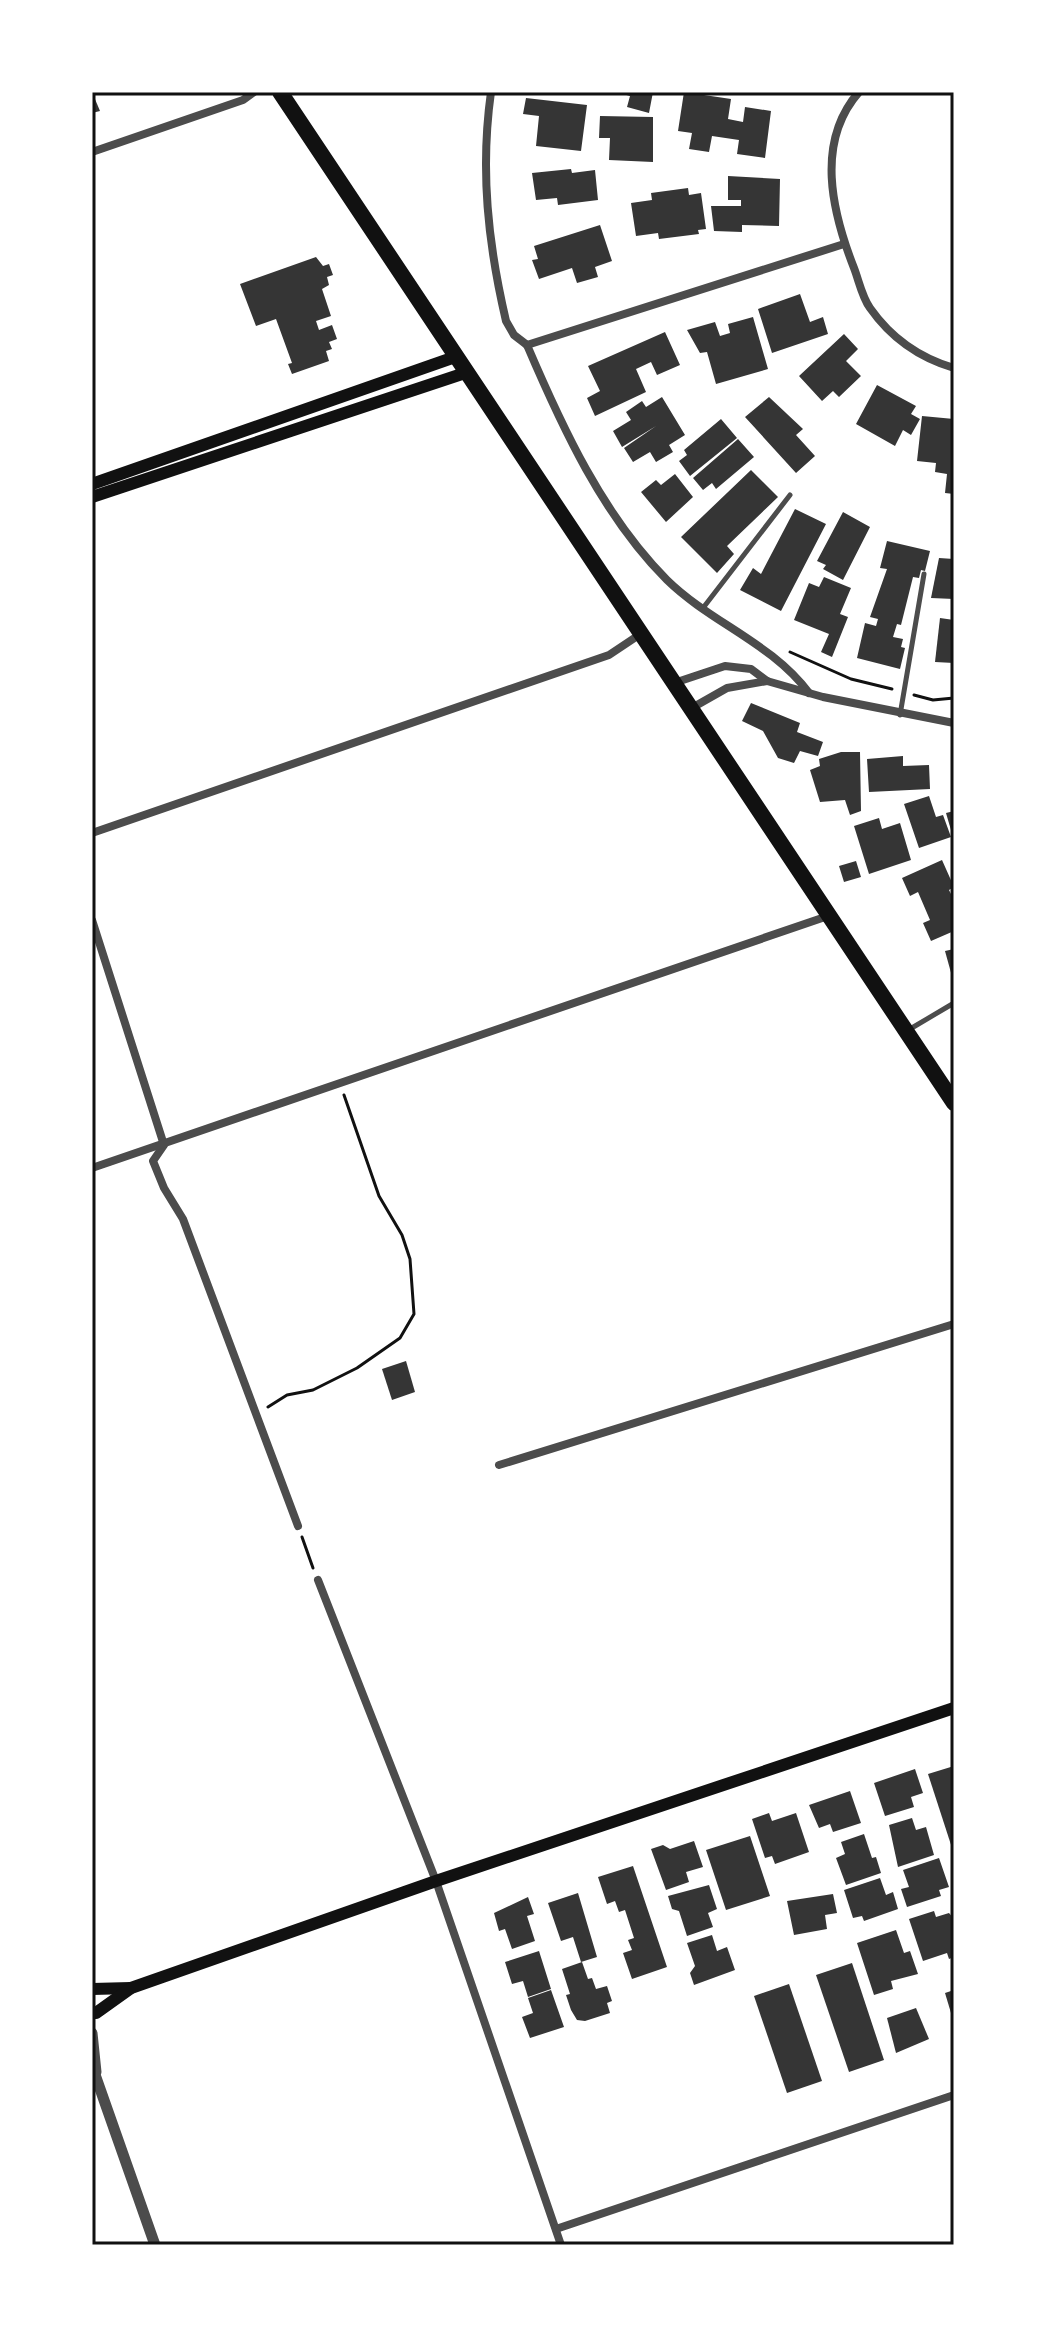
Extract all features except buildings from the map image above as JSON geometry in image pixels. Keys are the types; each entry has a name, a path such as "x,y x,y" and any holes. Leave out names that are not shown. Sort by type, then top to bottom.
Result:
{"highway":[{"path":"280,92 639,635 954,1103"}],"main road":[{"path":"92,484 455,357"},
{"path":"92,497 465,373"},
{"path":"94,2016 92,1991 131,1988 436,1881 954,1708"},
{"path":"94,2016 131,1988"}],"street":[{"path":"92,152 243,100 254,92"},
{"path":"491,92 485,140 486,210 506,321 514,335 527,345 573,446 618,516 668,580 703,608 777,657 809,693"},
{"path":"859,92 838,125 831,163 833,201 844,244 869,306 900,342 933,362 954,368"},
{"path":"527,345 844,244"},
{"path":"92,833 609,655 639,635"},
{"path":"672,684 725,666 751,669 767,681 809,693 900,715 954,723"},
{"path":"689,710 727,688 767,681"},
{"path":"92,1168 828,916"},
{"path":"92,920 164,1145"},
{"path":"164,1145 153,1161 164,1188 183,1219 259,1415 298,1526"},
{"path":"499,1465 954,1324"},
{"path":"318,1580 436,1881 561,2245"},
{"path":"92,2033 94,2069 155,2245"},
{"path":"556,2229 954,2095"}],"lane":[{"path":"703,608 790,495"},
{"path":"900,715 924,574"},
{"path":"906,1032 954,1003"}],"path":[{"path":"782,648 851,679 933,700 954,698"},
{"path":"259,1415 287,1395 313,1390 357,1368 400,1338 414,1314 414,1292 406,1247 379,1196 339,1083"},
{"path":"298,1526 318,1580"}]}
